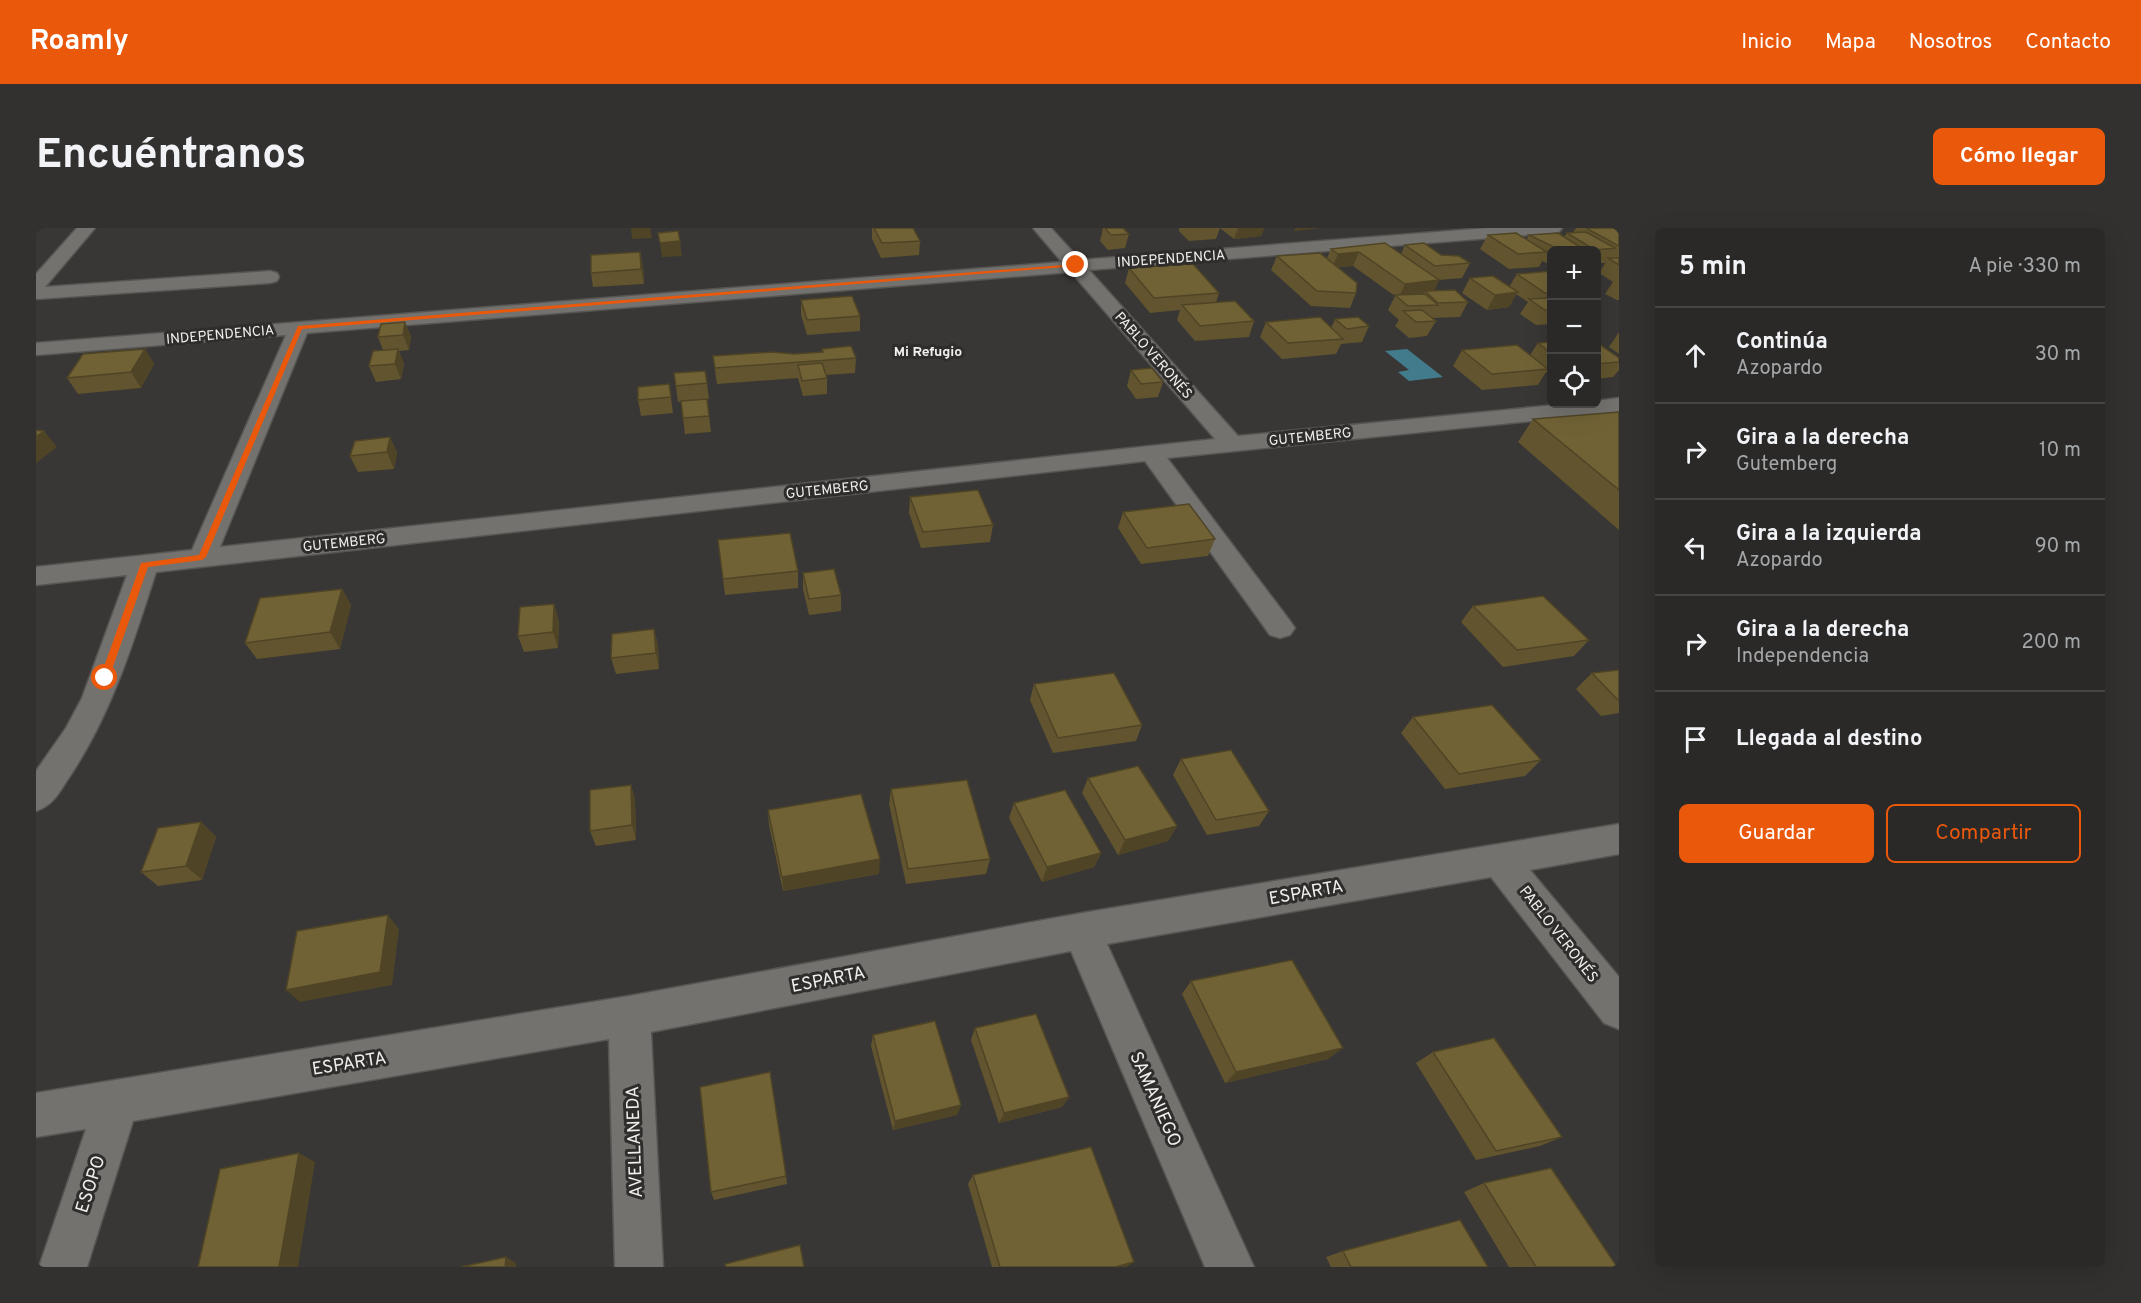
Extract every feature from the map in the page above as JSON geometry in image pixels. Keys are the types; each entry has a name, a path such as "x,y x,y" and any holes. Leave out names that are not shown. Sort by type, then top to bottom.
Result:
{"street":[{"path":"36,286 86,228"},
{"name":"PABLO VERONÉS","path":"1042,228 1232,444"},
{"name":"INDEPENDENCIA","path":"36,349 1553,228"},
{"path":"36,293 270,277"},
{"path":"202,557 300,327"},
{"name":"GUTEMBERG","path":"36,576 1232,444 1619,405"},
{"path":"1151,453 1280,628"},
{"path":"36,797 67,755 88,716 105,678 144,565"},
{"name":"ESPARTA","path":"36,1116 629,1017 1082,931 1619,839"},
{"name":"PABLO VERONÉS","path":"1499,859 1619,1010"},
{"name":"SAMANIEGO","path":"1082,931 1230,1267"},
{"name":"AVELLANEDA","path":"629,1017 639,1267"},
{"name":"ESOPO","path":"63,1267 117,1101"}],"water":[{"path":"1407,349 1443,377 1409,381 1398,372 1409,370 1385,351"}],"building":[{"path":"874,228 913,228 920,241 882,243"},
{"path":"1105,228 1123,228 1129,234 1111,235"},
{"path":"1586,228 1619,228 1619,246"},
{"path":"678,231 680,241 660,243 658,233"},
{"path":"1586,232 1615,248 1601,249 1601,246 1588,246 1567,233"},
{"path":"1516,233 1547,252 1518,254 1488,235"},
{"path":"1558,233 1579,246 1552,246 1529,235"},
{"path":"1385,243 1439,280 1405,284 1359,252 1338,254 1331,249"},
{"path":"1424,243 1441,255 1459,256 1470,263 1435,266 1405,245"},
{"path":"640,252 641,269 591,273 591,255"},
{"path":"1320,253 1357,283 1356,293 1317,291 1277,256"},
{"path":"1608,258 1619,258 1619,265"},
{"path":"1193,264 1219,293 1154,298 1129,268"},
{"path":"1547,271 1547,293 1545,293 1517,274"},
{"path":"1493,276 1518,292 1495,295 1470,278"},
{"path":"1455,290 1468,302 1438,303 1425,291"},
{"path":"1425,294 1438,305 1408,306 1395,295"},
{"path":"852,296 860,316 807,320 801,300"},
{"path":"1547,298 1547,310 1545,310 1529,299"},
{"path":"1235,301 1254,321 1200,326 1182,305"},
{"path":"1422,310 1436,321 1416,322 1403,311"},
{"path":"1320,317 1343,339 1288,343 1266,322"},
{"path":"1358,317 1369,326 1347,329 1335,319"},
{"path":"405,322 403,335 378,337 381,324"},
{"path":"1547,342 1547,350 1538,343"},
{"path":"1517,345 1547,369 1492,374 1462,350"},
{"path":"1601,345 1619,358 1619,362 1601,364"},
{"path":"851,346 856,358 715,368 713,356 772,352 794,354 823,352 822,349"},
{"path":"145,349 131,372 67,378 83,354"},
{"path":"398,349 395,364 369,366 373,351"},
{"path":"822,363 827,378 802,381 798,365"},
{"path":"1152,368 1163,382 1141,384 1131,370"},
{"path":"705,371 707,383 676,386 674,373"},
{"path":"669,384 671,397 638,400 638,387"},
{"path":"707,399 709,416 683,418 681,401"},
{"path":"1619,412 1619,490 1533,419"},
{"path":"36,430 44,431 36,437"},
{"path":"390,437 387,452 350,456 355,441"},
{"path":"978,490 993,525 923,532 910,497"},
{"path":"1189,504 1215,539 1147,548 1123,512"},
{"path":"790,533 798,571 723,579 718,540"},
{"path":"834,569 841,595 809,599 803,573"},
{"path":"342,589 330,632 245,643 260,598"},
{"path":"1543,596 1589,640 1517,650 1473,606"},
{"path":"554,604 553,632 518,636 520,607"},
{"path":"654,629 656,653 611,658 612,634"},
{"path":"1619,670 1619,700 1618,700 1592,673"},
{"path":"1114,673 1142,725 1058,738 1034,684"},
{"path":"1492,705 1541,760 1459,774 1413,717"},
{"path":"1231,750 1269,811 1216,820 1181,759"},
{"path":"1138,766 1177,826 1125,840 1088,778"},
{"path":"967,780 990,859 908,869 891,789"},
{"path":"631,785 632,825 590,831 590,790"},
{"path":"1065,790 1101,853 1047,867 1014,803"},
{"path":"861,794 880,859 782,877 768,810"},
{"path":"201,822 186,866 141,872 158,828"},
{"path":"388,915 380,972 286,990 297,931"},
{"path":"1292,960 1343,1048 1236,1072 1191,981"},
{"path":"1036,1014 1069,1097 1004,1113 975,1028"},
{"path":"935,1021 961,1105 895,1121 873,1035"},
{"path":"1494,1038 1562,1137 1496,1151 1433,1052"},
{"path":"770,1072 786,1176 711,1192 700,1087"},
{"path":"1091,1147 1134,1262 1115,1267 1000,1267 973,1175"},
{"path":"299,1153 279,1267 198,1267 220,1169"},
{"path":"1551,1168 1617,1267 1536,1267 1484,1183"},
{"path":"1460,1220 1488,1267 1351,1267 1343,1251"},
{"path":"800,1245 804,1267 726,1267 725,1264"},
{"path":"506,1257 505,1267 461,1267"}],"district":[{"name":"Mi Refugio","path":"928,351"}],"route":[{"path":"105,678 144,565 202,557 300,327 1076,265"}]}
